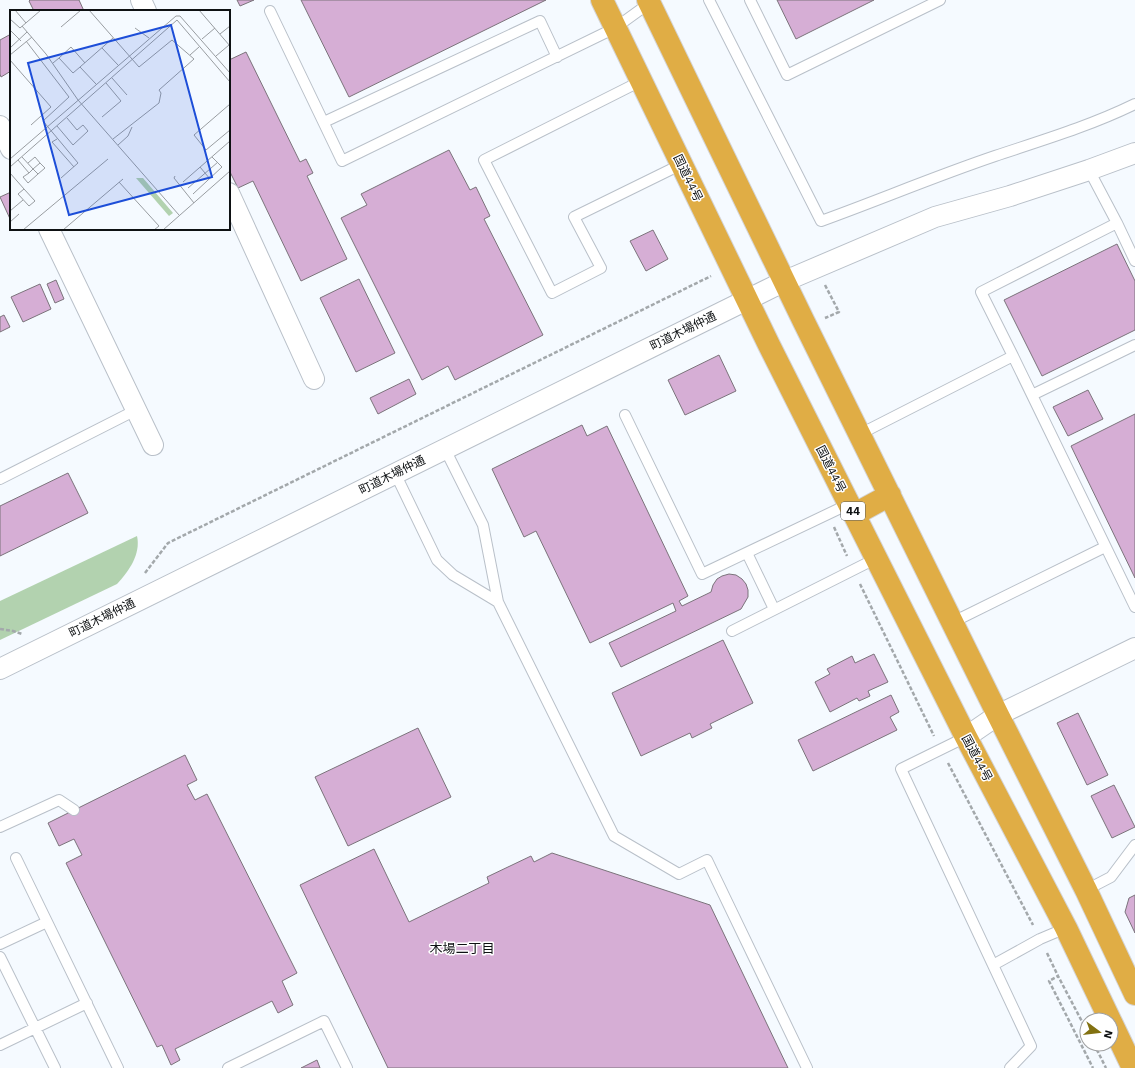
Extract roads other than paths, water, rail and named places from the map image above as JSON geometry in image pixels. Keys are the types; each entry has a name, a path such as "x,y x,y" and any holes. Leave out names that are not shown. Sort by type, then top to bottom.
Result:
{"highway":[{"name":"国道44号","path":"602,0 747,299 966,738 1066,928 1107,1012"},
{"path":"651,1 785,281 998,715 1086,890 1135,994"},
{"path":"852,509 890,494"},
{"name":"国道44号","path":"1119,1038 1133,1068"}],"street":[{"path":"141,0 146,10"},
{"path":"0,126 10,147"},
{"name":"町道木場仲通","path":"0,669 785,281 935,217 1010,196 1135,153"},
{"path":"230,195 314,379"},
{"path":"49,230 153,445"},
{"path":"966,738 998,715 1135,648"}],"lane":[{"path":"709,0 821,221 988,158 1067,133 1135,104"},
{"path":"750,0 787,75 940,0"},
{"path":"270,11 342,161 615,28 651,1"},
{"path":"324,122 540,21 556,57"},
{"path":"641,81 484,160 552,293 601,268 574,217 682,164"},
{"path":"1089,170 1135,261"},
{"path":"1116,222 981,292 1135,607"},
{"path":"1032,395 1135,345"},
{"path":"860,434 1013,356"},
{"path":"0,479 136,410"},
{"path":"625,415 702,574 747,553 852,509"},
{"path":"445,449 483,525 498,602 614,836 679,874 707,860 807,1068"},
{"path":"395,473 437,560 453,575 498,602"},
{"path":"953,622 1105,546"},
{"path":"747,553 774,609"},
{"path":"732,631 877,558"},
{"path":"966,738 901,769 1031,1046 1010,1068"},
{"path":"0,827 59,800 74,810"},
{"path":"1086,890 1111,877 1135,844"},
{"path":"16,858 118,1068"},
{"path":"0,944 48,922"},
{"path":"993,965 1066,928"},
{"path":"0,957 55,1068"},
{"path":"0,1045 87,1003"},
{"path":"228,1068 324,1021 347,1068"}],"district":[{"name":"木場二丁目","path":"462,948"}]}
